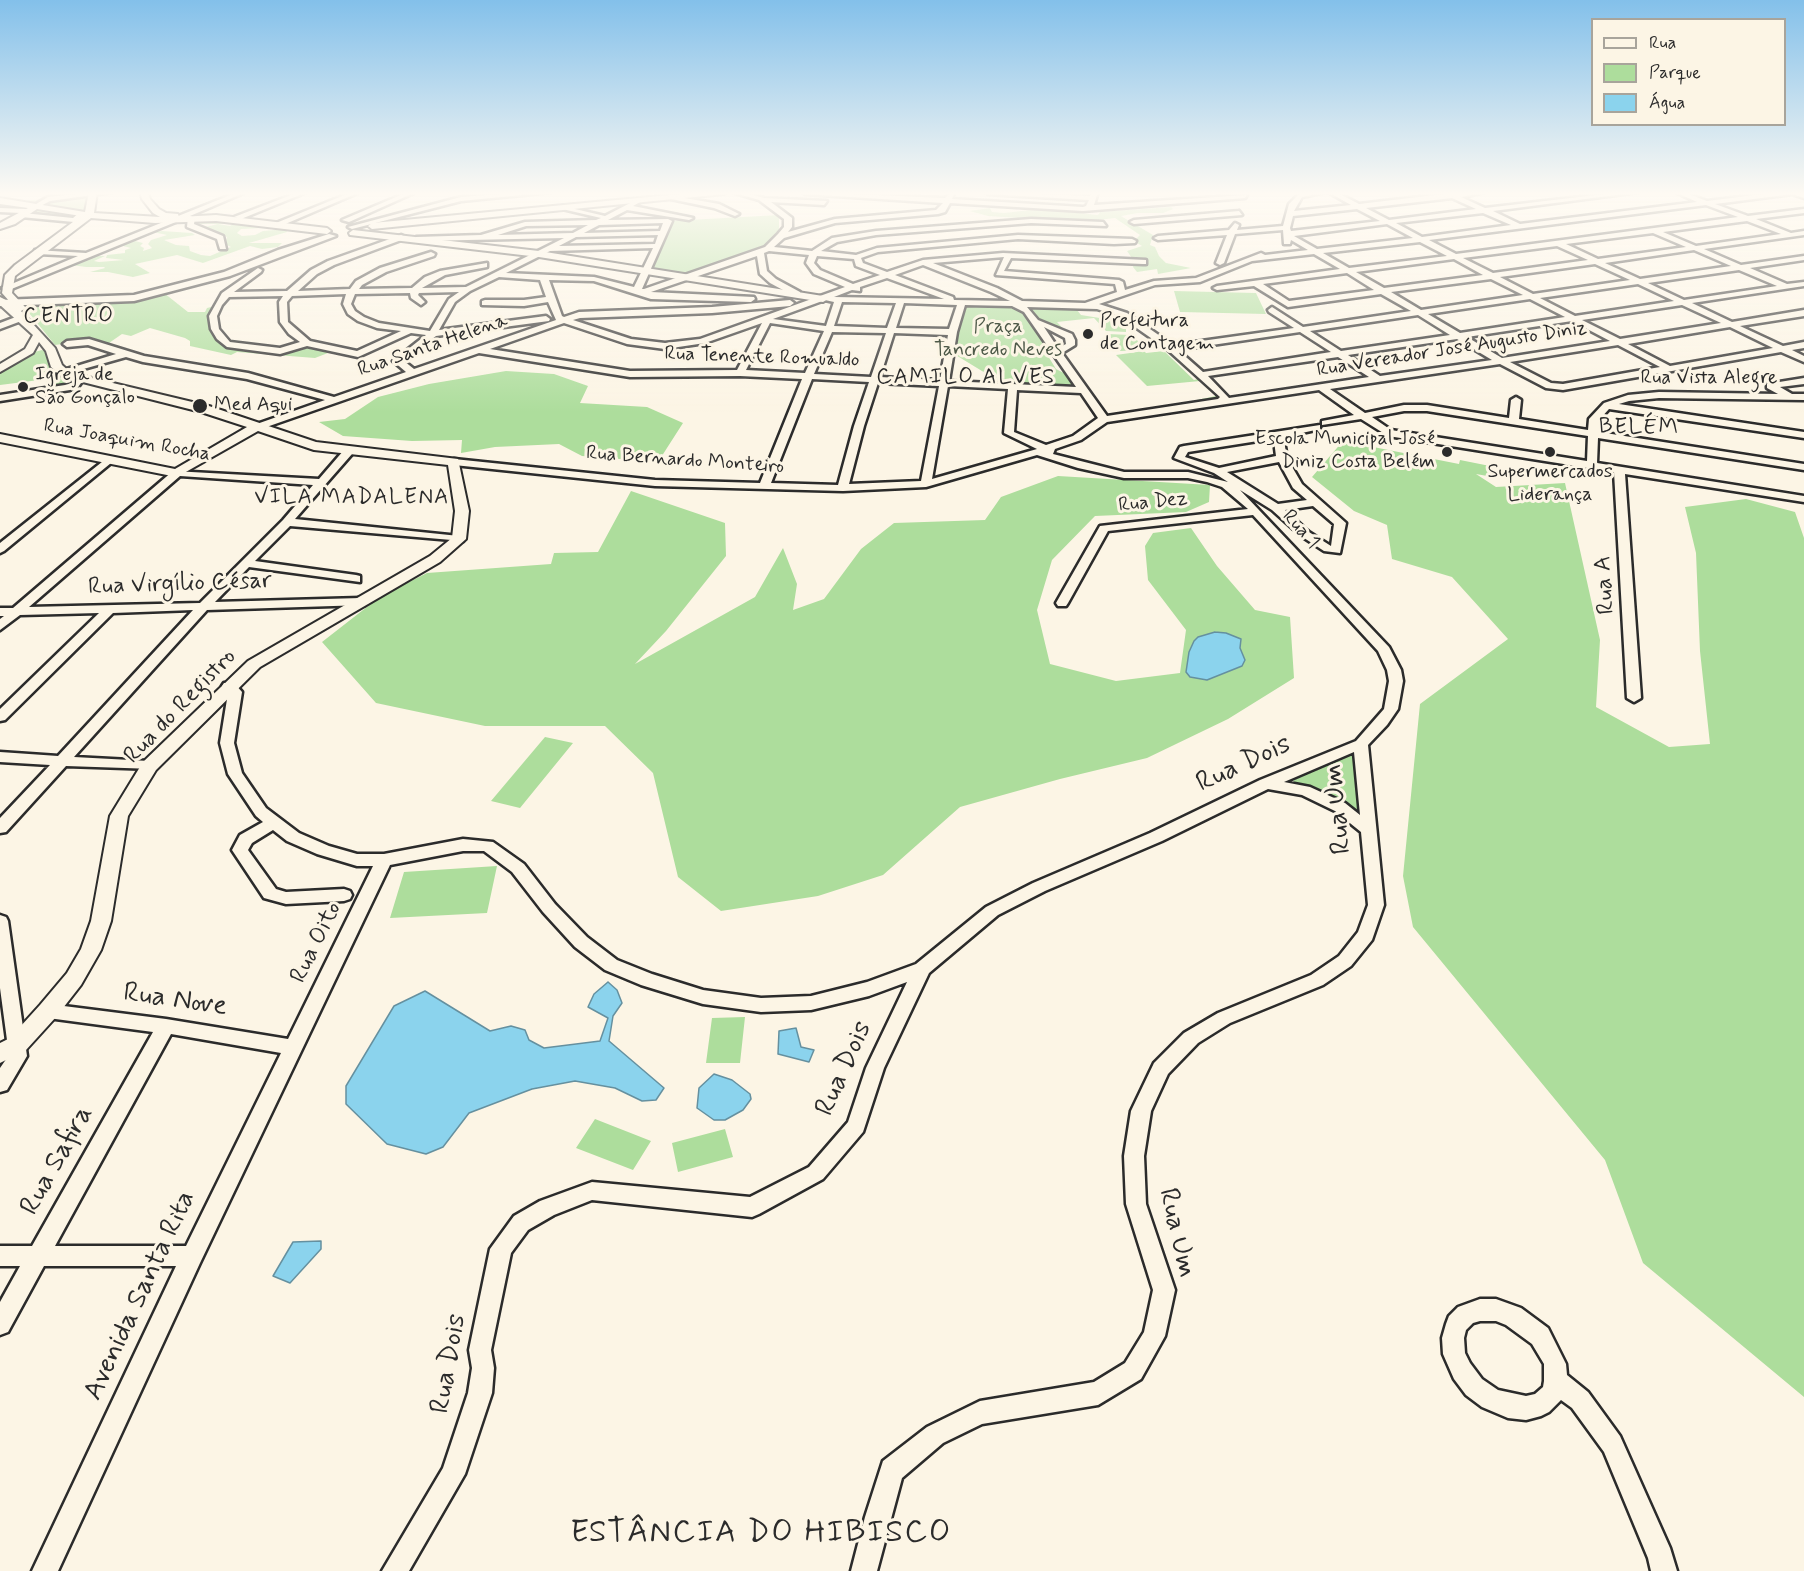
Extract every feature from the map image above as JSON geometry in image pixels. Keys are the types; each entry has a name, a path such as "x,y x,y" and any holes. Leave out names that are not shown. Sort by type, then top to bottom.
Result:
{"main road":[{"path":"20,265 3,277 11,306 51,350 57,368 62,372"},
{"path":"616,265 808,300"},
{"path":"11,306 35,303"},
{"path":"0,369 29,351 38,335"},
{"path":"29,351 51,350"},
{"name":"Rua Bernardo Monteiro","path":"62,372 78,379 205,409 255,428 314,446 348,452 454,462"},
{"path":"177,473 255,428"},
{"name":"Rua Joaquim Rocha","path":"0,438 107,461 177,473"},
{"path":"454,462 462,511 459,539"},
{"name":"Rua do Registro","path":"0,1054 18,1044 48,1011 74,979 91,950 101,921 119,816 149,766 254,664 435,559 459,539"}],"street":[{"path":"3,277 31,278 62,265"},
{"path":"180,285 239,265"},
{"path":"35,303 110,300 227,274 248,265"},
{"path":"267,265 245,277 225,295 213,316 215,329 227,344 280,351 307,343"},
{"path":"328,265 314,272 283,302 284,322 292,332 307,343 358,354 409,331"},
{"path":"351,291 369,277 392,265"},
{"path":"421,302 414,296 415,289 428,279 443,273 482,265"},
{"path":"412,373 398,361 433,334 452,301 467,289 516,265"},
{"path":"644,293 649,265"},
{"path":"644,293 720,265"},
{"path":"763,265 763,272 773,281 808,300"},
{"path":"812,265 817,272 885,302"},
{"path":"863,265 961,304"},
{"path":"544,279 550,299 561,318 630,342 665,346 702,341 764,320 808,300 853,288 914,265"},
{"path":"931,265 994,290 1020,306 1104,419"},
{"path":"963,278 968,265"},
{"path":"1003,265 999,273 1119,282 1121,292"},
{"path":"498,274 544,279 594,279 644,293 1020,306 1101,303 1121,292 1154,283 1197,280 1235,265"},
{"path":"1339,265 1501,361 1549,386 1563,387 1666,367 1804,345"},
{"path":"1217,288 1392,265"},
{"path":"1472,265 1666,367"},
{"path":"1255,283 1288,304 1571,265"},
{"path":"1603,265 1804,359"},
{"path":"1735,265 1804,294"},
{"path":"1171,348 1751,265"},
{"path":"227,274 245,277"},
{"path":"3,277 31,278"},
{"path":"1199,375 1804,284"},
{"path":"0,326 11,306 163,289"},
{"path":"225,295 467,289"},
{"name":"Rua Santa Helena","path":"351,291 346,304 351,312 361,319 377,325 433,334 593,314 712,310 808,300"},
{"path":"485,303 524,303 550,299"},
{"path":"764,487 786,427 830,329 838,301"},
{"path":"502,303 502,315"},
{"path":"524,303 528,313"},
{"path":"843,488 859,426 900,303"},
{"path":"1101,303 1124,315 1171,348 1225,397 1221,402"},
{"path":"926,484 943,383 961,304"},
{"path":"1272,310 1378,380"},
{"path":"482,318 540,311"},
{"name":"Rua Vereador José Augusto Diniz","path":"1104,419 1378,380 1804,313"},
{"name":"Rua Santa Helena","path":"255,428 479,350 561,318"},
{"path":"764,320 830,329 953,332"},
{"path":"740,373 764,320"},
{"path":"1033,321 1058,329 1069,336 1070,345 1056,352"},
{"path":"67,344 89,342 143,359 258,378 334,400"},
{"name":"Rua Tenente Romualdo","path":"479,350 630,374 740,373 1083,390"},
{"path":"62,372 125,354"},
{"path":"0,398 67,388 75,385 78,379"},
{"path":"1804,381 1770,386 1804,402"},
{"name":"Rua 1","path":"1013,386 1009,433 1060,459 1124,475 1175,474 1210,478 1226,485 1243,497 1367,629 1384,650 1394,670 1395,695 1390,709 1361,744"},
{"path":"1322,388 1388,433 1804,499"},
{"name":"Rua Vista Alegre","path":"1607,405 1644,395 1804,397"},
{"path":"1514,421 1516,400"},
{"path":"1592,464 1594,419 1607,405 1804,435"},
{"path":"1175,474 1184,449 1266,437 1282,437 1361,416 1420,408 1804,467"},
{"name":"Rua Bernardo Monteiro","path":"454,462 655,483 843,488 926,484 1077,438 1094,429 1104,419"},
{"path":"1179,458 1218,471 1276,508 1305,534 1335,551 1341,531 1340,523 1297,486 1282,458 1282,437"},
{"path":"0,828 203,607 287,522 348,452"},
{"path":"1218,471 1282,458"},
{"path":"0,549 107,461"},
{"name":"Rua A","path":"1619,469 1634,698"},
{"path":"0,626 177,473"},
{"name":"Rua Joaquim Rocha","path":"177,473 320,482"},
{"path":"1276,508 1316,502"},
{"name":"Rua Dez","path":"1062,603 1104,528 1256,511"},
{"path":"287,522 459,539"},
{"path":"245,563 356,579"},
{"name":"Rua Virgílio César","path":"0,612 108,611 361,602"},
{"path":"0,717 108,611"},
{"path":"229,686 235,692 227,743 235,774 261,812 293,837 323,850 357,860 384,860 463,845 487,846 518,868 549,909 581,942 611,965 647,980 703,997 760,1005 811,1003 869,989 922,969"},
{"name":"Rua Dois","path":"395,1571 453,1474 480,1393 483,1368 480,1350 501,1250 521,1223 547,1208 592,1191 752,1207 816,1173 856,1126 876,1068 922,969 993,911 1039,887 1156,837 1265,784 1361,744"},
{"name":"Rua Um","path":"864,1571 877,1517 892,1470 935,1435 980,1413 1098,1393 1133,1371 1154,1336 1164,1290 1136,1204 1134,1156 1141,1111 1161,1069 1191,1038 1224,1018 1317,980 1345,961 1366,934 1376,905 1361,744"},
{"path":"0,757 149,766"},
{"path":"1265,784 1305,791 1340,807 1368,829"},
{"path":"274,822 246,839 240,850 270,894 277,898 344,896"},
{"name":"Rua Oito","path":"293,1047 384,860"},
{"path":"0,921 14,1033 18,1044 18,1056 0,1084"},
{"name":"Rua Nove","path":"48,1011 165,1026 293,1047"},
{"name":"Rua Safira","path":"0,1324 165,1026"},
{"name":"Avenida Santa Rita","path":"45,1571 192,1256 293,1047"},
{"path":"0,1256 192,1256"},
{"path":"1556,1381 1552,1394 1541,1404 1526,1408 1491,1399 1474,1387 1458,1363 1453,1338 1457,1324 1466,1315 1480,1310 1496,1310 1513,1316 1540,1336 1555,1364 1556,1381 1580,1400 1612,1444 1661,1557 1664,1571"}],"green space":[{"path":"73,265 137,265 150,273 133,277 108,272 90,272 105,268"},
{"path":"652,265 715,265 687,275 650,269"},
{"path":"1178,265 1191,268 1158,274 1157,269 1137,272 1133,267"},
{"path":"1174,291 1256,293 1266,314 1180,312"},
{"path":"164,293 188,312 205,312 207,308 215,306 212,315 224,344 278,351 307,344 333,351 315,358 237,352 231,355 190,346 190,341 185,338 150,328 131,336 122,334 109,343 76,342 55,345 25,308 34,304 116,302"},
{"name":"Praça Tancredo Neves","path":"966,304 1014,305 1019,308 1048,349 1048,356 1056,369 1064,373 1076,388 1005,385 954,354 961,308"},
{"path":"1073,305 1081,315 1106,319 1126,328 1126,332 1106,331 1094,318 1057,322 1068,334 1043,324 1032,310 1036,307"},
{"path":"1138,328 1220,396 1220,399 1200,403 1197,400 1216,396 1200,381 1147,386 1116,355 1164,351 1194,380 1198,379"},
{"path":"1108,334 1130,335 1142,344 1141,346 1147,347 1143,348 1144,350 1120,351"},
{"path":"42,350 47,352 60,377 73,382 46,388 47,379 0,385 0,371 27,354"},
{"path":"506,371 554,374 588,386 580,403 647,407 683,423 658,462 582,456 559,444 495,447 461,453 462,440 412,441 343,436 319,422 345,419 378,397 429,384"},
{"path":"1343,441 1459,464 1460,460 1495,467 1493,477 1476,474 1496,487 1565,483 1600,640 1596,707 1669,747 1710,744 1700,651 1696,553 1685,507 1746,499 1795,512 1804,538 1804,1397 1643,1263 1605,1160 1413,927 1403,876 1420,704 1508,639 1452,577 1392,559 1387,525 1354,511 1312,477"},
{"path":"1058,476 1210,485 1209,502 1186,512 1095,516 1052,560 1037,610 1050,664 1116,681 1180,673 1186,630 1148,580 1145,546 1153,533 1191,528 1217,566 1255,610 1290,617 1294,678 1228,719 1147,758 960,807 883,875 818,896 721,911 678,877 653,773 605,726 485,726 376,703 322,642 381,596 427,573 551,564 554,553 598,552 631,491 725,523 726,556 666,631 635,664 755,597 783,548 797,584 793,610 824,599 861,549 894,523 985,520 1001,497"},
{"path":"545,737 573,743 520,808 491,801"},
{"path":"1349,752 1354,753 1360,810 1293,784 1294,778"},
{"path":"497,866 487,913 390,918 404,872"},
{"path":"745,1017 740,1063 706,1063 712,1018"},
{"path":"595,1119 651,1141 633,1170 576,1148"},
{"path":"725,1129 733,1157 678,1172 672,1143"}],"water":[{"path":"1215,632 1226,633 1241,639 1240,648 1245,660 1242,666 1207,680 1190,677 1186,672 1189,652 1194,641 1198,637"},
{"path":"608,982 617,990 622,1003 613,1016 609,1041 664,1088 656,1100 642,1101 615,1088 575,1081 532,1089 469,1113 443,1147 426,1154 387,1144 346,1104 346,1086 394,1006 425,991 490,1031 511,1026 525,1030 529,1040 544,1048 600,1041 608,1018 588,1007 594,994"},
{"path":"796,1028 801,1047 814,1050 809,1062 778,1054 779,1031"},
{"path":"714,1074 732,1080 750,1094 751,1099 743,1110 725,1120 714,1120 697,1108 699,1088"},
{"path":"321,1241 321,1249 290,1283 273,1276 293,1242"}],"place":[{"name":"Prefeitura de Contagem","path":"1088,334"},
{"name":"Igreja de São Gonçalo","path":"23,387"},
{"name":"Med Aqui","path":"200,406"},
{"name":"Escola Municipal José Diniz Costa Belém","path":"1447,452"},
{"name":"Supermercados Liderança","path":"1550,452"}],"district":[{"name":"CENTRO","path":"69,317"},
{"name":"CAMILO ALVES","path":"966,378"},
{"name":"BELÉM","path":"1639,428"},
{"name":"VILA MADALENA","path":"352,498"},
{"name":"ESTÂNCIA DO HIBISCO","path":"761,1534"}]}
